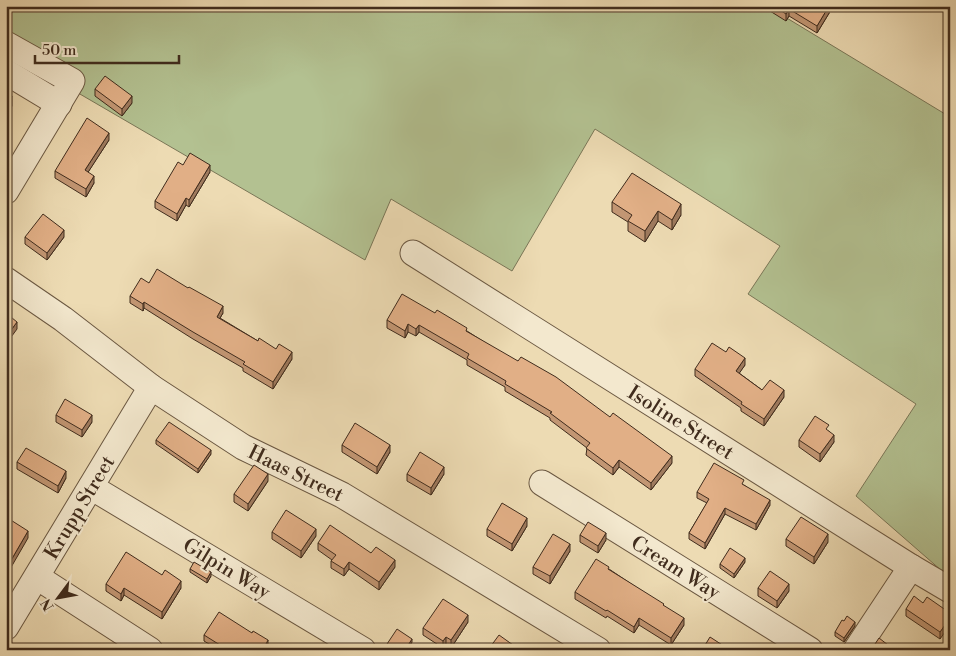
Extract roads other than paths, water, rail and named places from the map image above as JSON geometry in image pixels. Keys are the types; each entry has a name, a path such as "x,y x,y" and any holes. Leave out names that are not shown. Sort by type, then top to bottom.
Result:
{"street":[{"path":"6,44 72,81 6,191"},
{"path":"6,72 59,104"},
{"name":"Isoline Street","path":"412,253 950,590"},
{"name":"Haas Street","path":"6,280 63,319 151,387 243,447 342,495 598,650"},
{"name":"Krupp Street","path":"6,627 151,387"},
{"name":"Cream Way","path":"542,483 810,650"},
{"name":"Gilpin Way","path":"91,487 362,650"},
{"path":"856,650 911,567"},
{"path":"37,577 150,650"}]}
